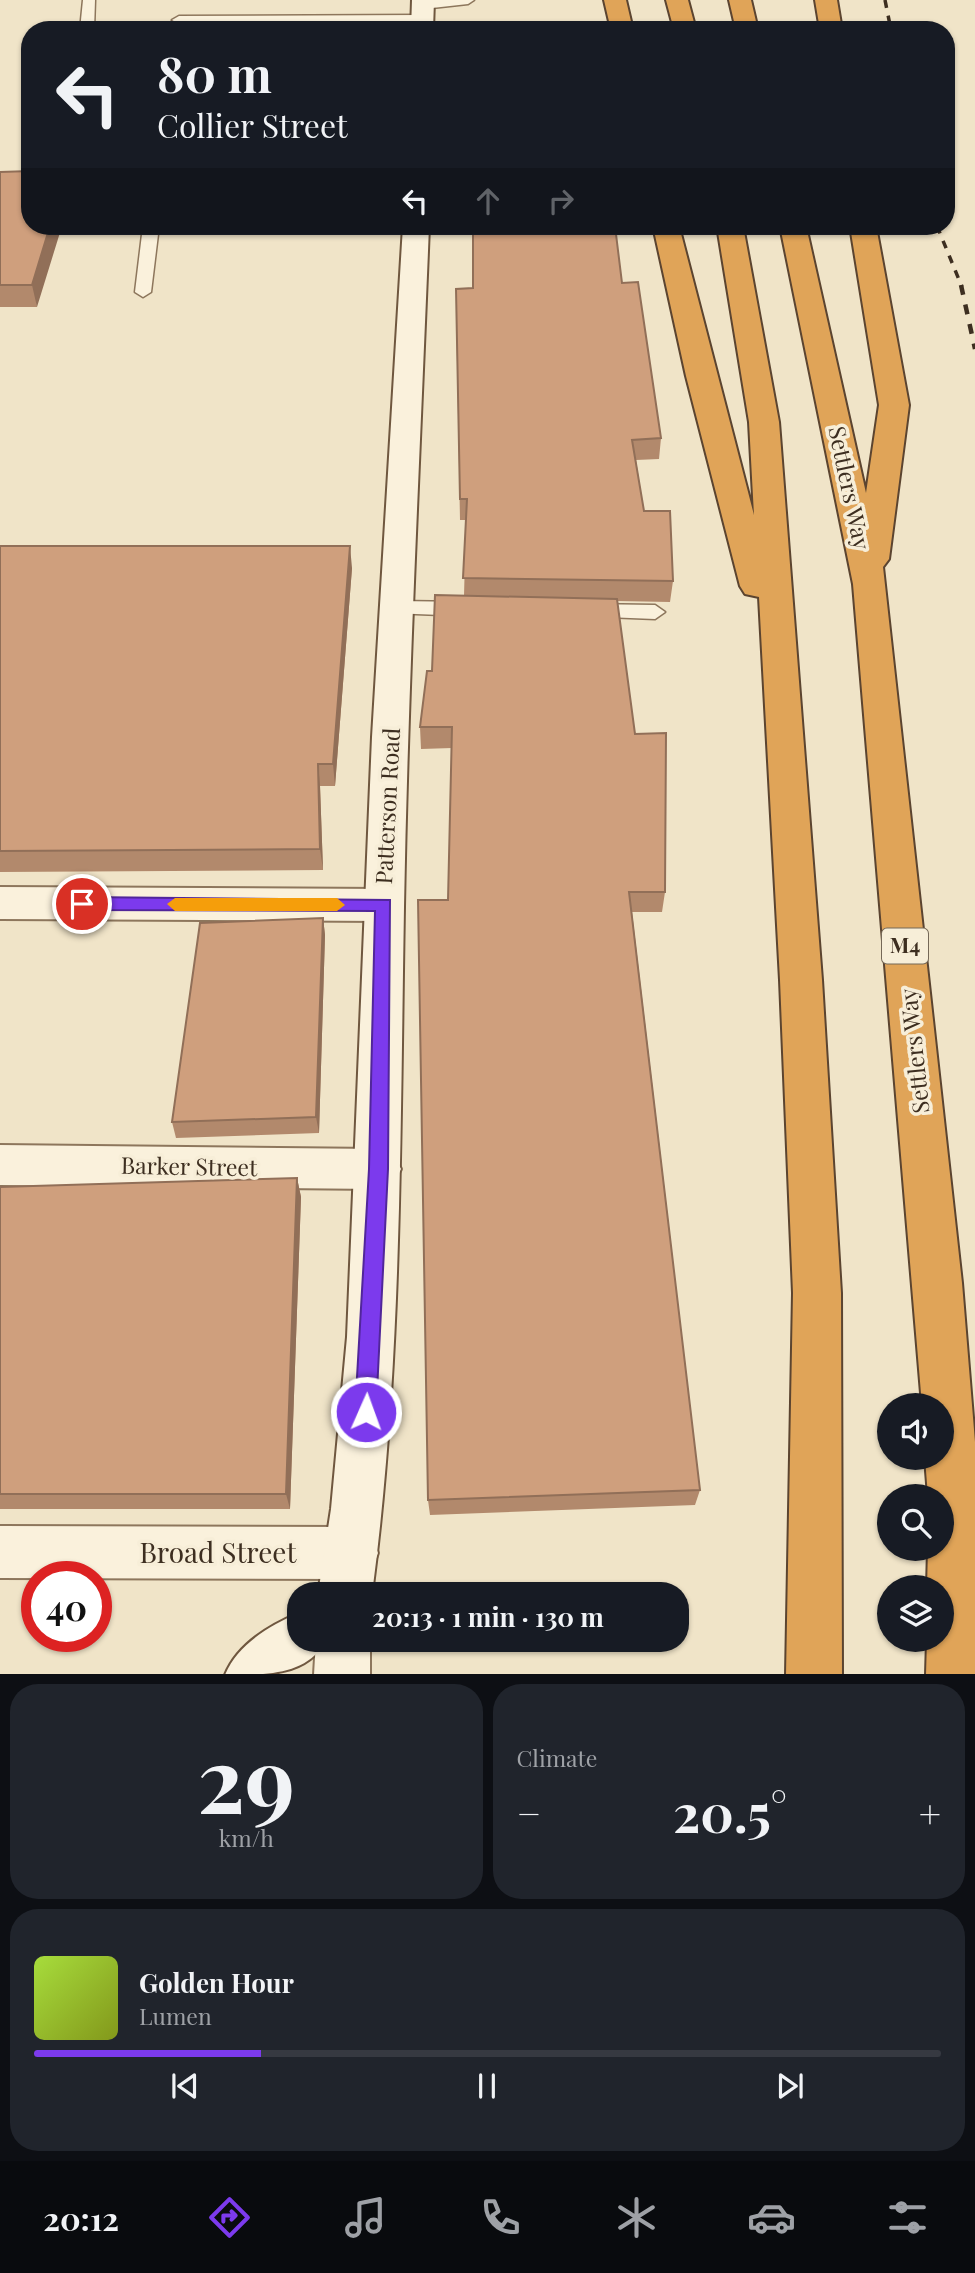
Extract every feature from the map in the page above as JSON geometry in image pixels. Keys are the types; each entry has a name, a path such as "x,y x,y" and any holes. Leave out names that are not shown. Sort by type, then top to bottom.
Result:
{"highway":[{"path":"615,0 620,21"},
{"path":"677,0 683,21"},
{"path":"740,0 745,21"},
{"path":"826,0 830,21"},
{"path":"668,235 701,376 778,666"},
{"path":"732,235 764,422 778,666 801,979 817,1293 814,1674"},
{"name":"Settlers Way","path":"795,235 870,584 938,1283 954,1500 954,1674"},
{"path":"865,235 894,405 870,584"}],"street":[{"name":"Patterson Road","path":"348,1574 363,1465 378,1169 384,905 416,235"},
{"path":"0,903 384,905"},
{"name":"Barker Street","path":"0,1165 378,1169"},
{"name":"Broad Street","path":"0,1552 348,1574"},
{"path":"253,1674 287,1649"},
{"path":"342,1652 342,1674"}],"lane":[{"path":"88,21 89,0"},
{"path":"289,20 291,0"},
{"path":"179,20 230,15 289,20 423,14 468,0"},
{"path":"143,292 150,235"},
{"path":"398,608 492,610"},
{"path":"574,611 655,612"}],"building":[{"path":"21,171 21,235 47,235 32,285 0,285 0,172"},
{"path":"473,235 616,235 622,283 638,282 661,438 632,440 644,511 670,511 673,581 463,578 467,499 460,499 456,289 473,288"},
{"path":"0,546 350,546 333,764 318,764 320,849 0,851"},
{"path":"435,595 617,599 635,734 666,733 665,892 629,892 700,1490 428,1500 418,900 448,900 452,727 420,727 427,671 432,671"},
{"path":"323,918 316,1117 172,1122 200,923"},
{"path":"297,1178 286,1494 0,1494 0,1187"}],"railway":[{"path":"885,0 889,21"},
{"path":"941,235 962,287"},
{"path":"961,285 975,349"}],"slow traffic":[{"path":"175,904 337,905"}],"route":[{"path":"82,904 384,905 378,1169 366,1412"}]}
